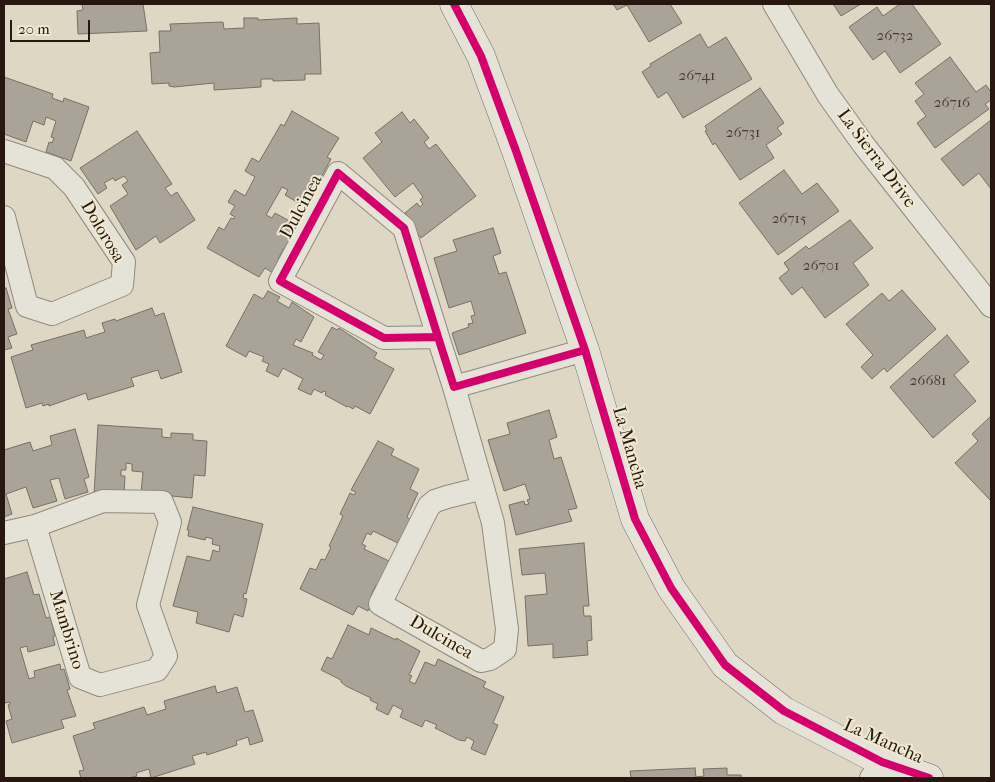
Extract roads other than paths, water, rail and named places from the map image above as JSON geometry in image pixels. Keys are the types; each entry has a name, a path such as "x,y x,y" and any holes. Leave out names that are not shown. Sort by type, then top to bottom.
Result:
{"street":[{"name":"La Mancha","path":"454,4 481,56 585,350 635,519 671,588 725,665 784,712 877,770 929,778"},
{"name":"La Sierra Drive","path":"774,4 828,95 863,144 991,306"},
{"name":"Dolorosa","path":"4,151 55,168 74,187 124,262 122,285 52,314 27,306 4,217"},
{"name":"Dulcinea","path":"438,337 384,338 280,281 338,173 404,228 454,387 483,488 493,524 508,639 505,649 490,659 481,661 380,604 429,506 447,496 483,488"},
{"path":"454,387 585,350"},
{"name":"Mambrino","path":"4,533 35,526 103,502 162,502 170,522 148,605 166,656 156,670 100,685 80,677 35,526"}]}
